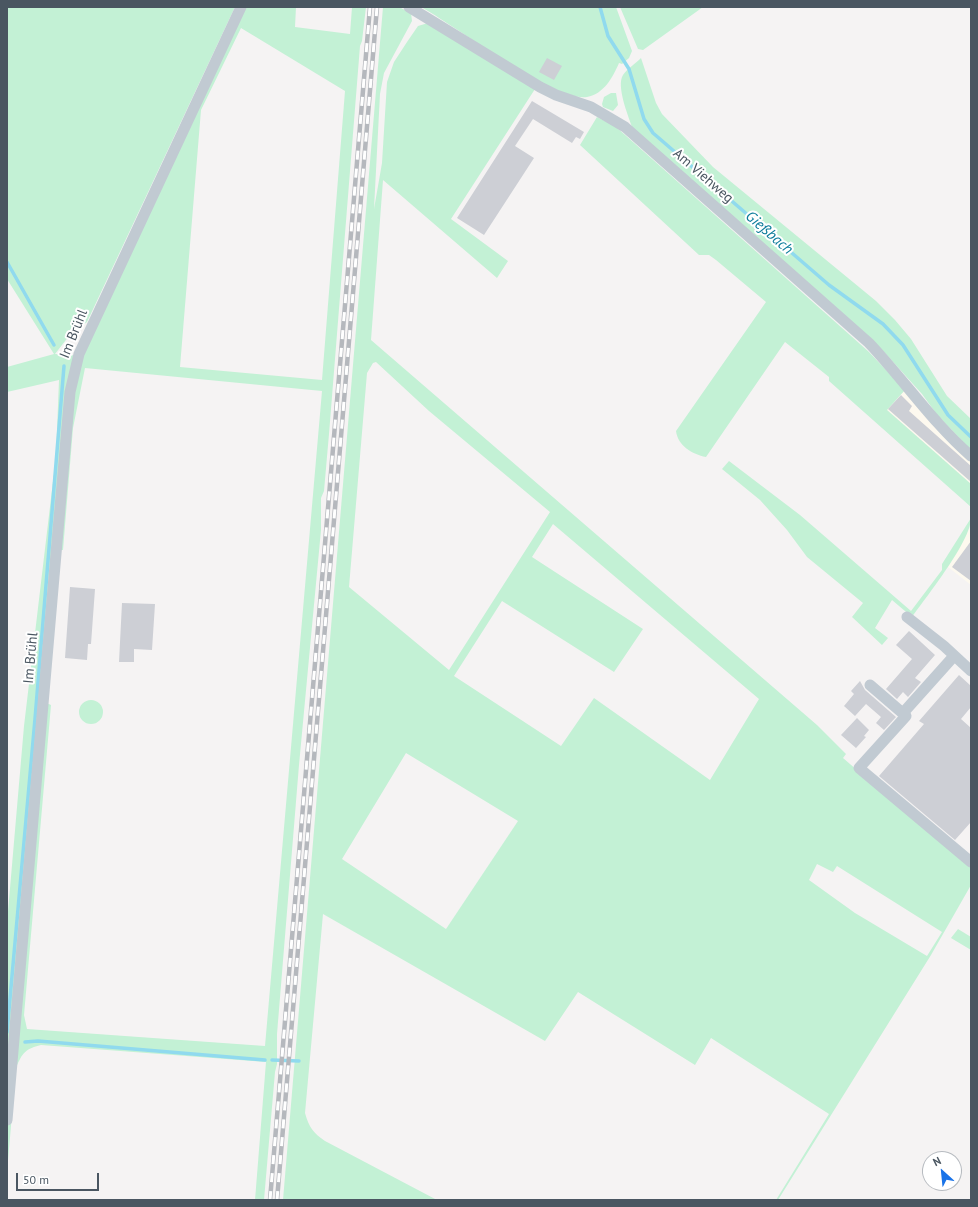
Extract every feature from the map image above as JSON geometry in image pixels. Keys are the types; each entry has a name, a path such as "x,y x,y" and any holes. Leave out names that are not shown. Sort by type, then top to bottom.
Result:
{"street":[{"name":"Im Brühl","path":"7,1120 70,392 80,354 241,7"},
{"name":"Am Viehweg","path":"409,7 540,87 556,95 590,107 625,127 869,343 893,368 954,441 971,456"},
{"path":"907,617 971,671"},
{"path":"903,713 954,656"},
{"path":"870,685 906,716 859,768 971,862"}],"shaded area":[{"path":"905,390 971,461 971,484 887,410"},
{"path":"971,526 971,585 948,567"}],"green space":[{"path":"7,7 235,7 87,322 69,336 55,354 82,356 245,7 296,7 295,27 350,34 352,7 366,7 362,41 360,46 329,434 324,491 321,498 321,530 299,765 277,1034 277,1064 275,1072 264,1200 255,1200 266,1062 41,1045 31,1048 22,1055 16,1068 7,1172 7,923 24,726 56,456 59,380 7,392 7,367 54,354 7,279","holes":["241,28 345,91 322,380 180,367 201,110","85,368 322,391 265,1046 27,1029 24,1015 51,705 40,700 53,549 63,550 73,428"]},
{"path":"383,7 399,7 411,13 412,21 384,73 380,94 374,209 382,163 387,82 394,62 418,26 428,23 535,89 451,219 508,261 497,278 383,180 371,340 817,725 846,754 843,758 971,868 971,885 931,955 778,1200 776,1200 829,1114 711,1038 695,1065 578,992 545,1041 323,914 305,1113 308,1122 314,1132 325,1141 437,1200 283,1200","holes":["376,362 429,411 550,512 449,670 349,587 367,373 373,363","553,524 759,699 710,780 594,698 561,746 454,676 502,601 614,672 643,629 532,557","406,753 518,821 446,929 342,859","817,864 833,872 837,866 942,932 927,956 855,913 809,880"]},
{"path":"421,7 616,7 632,51 629,58 622,64 619,63 611,79 603,89 587,97 573,96 530,76"},
{"path":"620,7 703,7 643,50 638,49"},
{"path":"641,58 656,103 662,114 713,167 876,301 911,339 947,396 971,419 971,450 938,416 922,394 885,353 632,127 623,101 621,80 629,68"},
{"path":"611,93 616,93 618,105 613,111 603,107 602,104 604,97"},
{"path":"597,117 615,126 869,352 905,390 887,410 971,484 971,507 829,381 829,377 785,342 706,457 696,454 683,445 677,436 676,431 766,302 709,255 699,255 580,145"},
{"path":"729,461 800,515 911,611 942,570 942,564 971,518 969,528 956,554 912,617 892,600 875,628 888,638 882,645 852,617 863,603 807,557 787,530 760,500 722,469"},
{"path":"91,700 100,703 103,712 100,721 91,724 82,721 79,712 82,703"},
{"path":"958,929 971,937 971,950 951,938"}],"building":[{"path":"547,58 562,66 554,80 539,72"},
{"path":"532,101 584,132 580,139 576,137 572,143 533,119 515,146 534,158 484,235 457,218"},
{"path":"901,395 912,406 909,411 971,466 971,482 888,409"},
{"path":"971,541 971,581 952,567"},
{"path":"70,587 95,589 91,644 88,644 87,660 65,658"},
{"path":"122,603 155,604 152,650 134,649 134,662 119,662"},
{"path":"909,631 935,655 915,678 921,682 908,697 903,692 897,699 886,689 912,659 896,645"},
{"path":"959,675 971,686 971,707 961,719 971,728 971,822 955,840 879,776 924,724 919,721"},
{"path":"860,681 865,690 896,717 884,730 876,723 881,717 866,704 855,716 844,706 854,694 851,691"},
{"path":"857,718 869,730 864,736 866,737 856,748 841,735"}],"waterway":[{"name":"Gießbach","path":"600,7 608,36 629,69 644,119 653,133 829,285 883,324 903,345 948,415 971,437"},
{"path":"7,262 54,345"},
{"path":"7,1032 35,719 64,366"},
{"path":"25,1042 38,1041 265,1060"},
{"path":"272,1060 299,1061"}],"railway":[{"path":"270,1200 370,7"},
{"path":"277,1200 377,7"}]}
